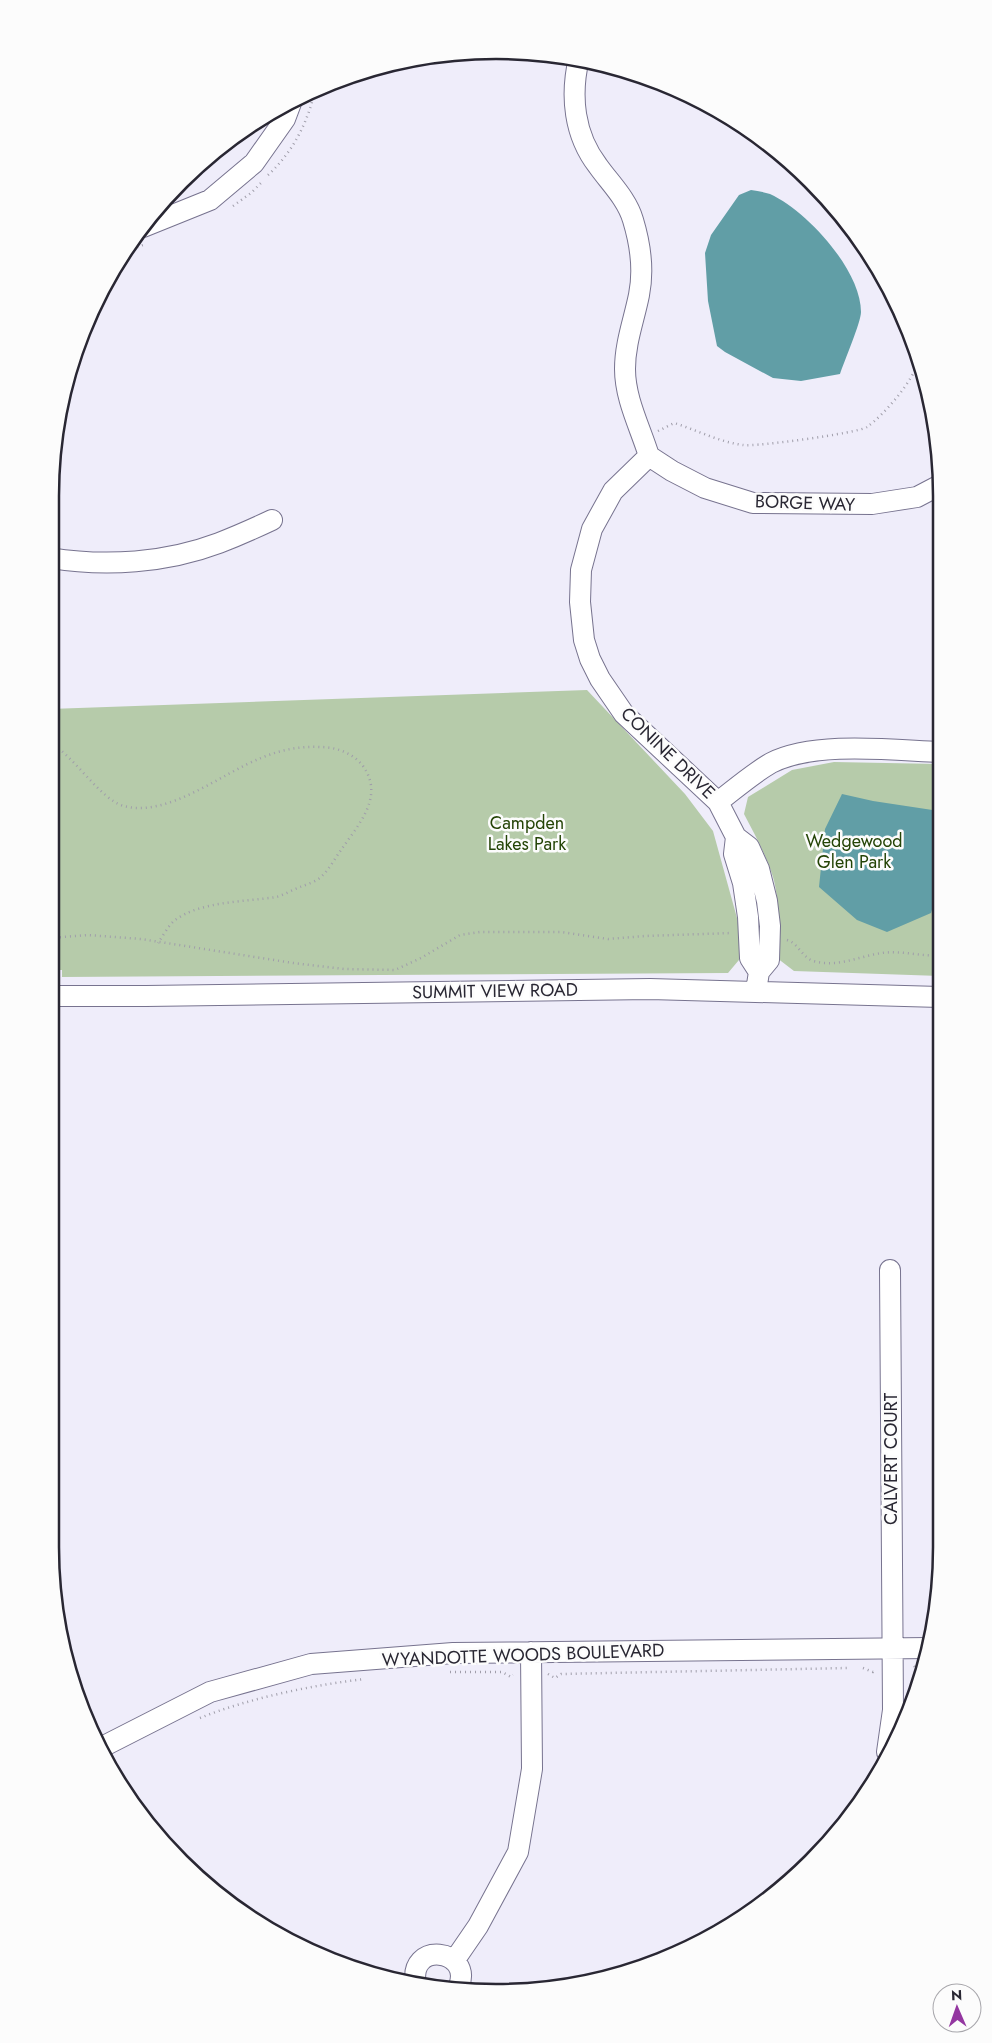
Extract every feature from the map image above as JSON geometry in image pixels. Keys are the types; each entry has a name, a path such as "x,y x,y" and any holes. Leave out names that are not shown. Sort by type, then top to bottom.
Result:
{"street":[{"path":"577,66 574,107 582,139 597,165 615,187 632,218 640,252 639,293 627,338 625,369 626,392 646,447"},
{"path":"156,222 210,200 254,163 285,119 287,112"},
{"name":"BORGE WAY","path":"646,447 672,471 705,488 753,503 872,504 917,497 933,489"},
{"name":"CONINE DRIVE","path":"646,447 613,490 592,529 581,570 580,602 584,640 600,680 624,714 718,802 736,837 749,847 759,869 767,901 770,935 769,960 758,982"},
{"path":"59,559 76,562 121,563 176,555 218,543 272,520"},
{"path":"718,802 744,781 772,763 809,752 847,749 933,752"},
{"name":"CONINE DRIVE","path":"736,837 734,854 743,883 750,958 758,982"},
{"name":"SUMMIT VIEW ROAD","path":"59,996 650,989 758,982 933,996"},
{"name":"CALVERT COURT","path":"889,1738 893,1710 890,1270"},
{"name":"WYANDOTTE WOODS BOULEVARD","path":"106,1745 210,1692 311,1664 453,1653 921,1648"},
{"path":"454,1961 478,1926 518,1852 532,1769 530,1652"},
{"path":"416,1977 416,1970 425,1957 441,1954 448,1956 459,1967 460,1983"}],"path":[{"path":"646,447 674,423 721,440 745,446 790,441 866,428 890,404 915,372"},
{"path":"59,747 106,794 123,806 145,807 162,805 195,791 261,758 298,746 326,747 340,750 359,761 368,773 372,794 364,817 323,876 278,896 197,908 173,922 158,943"},
{"path":"59,937 88,935 141,939 344,969 395,970 460,935 480,932 561,932 608,939 722,933 748,934"},
{"path":"770,935 792,941 812,961 827,963 843,963 881,953 896,952 933,956"}],"green space":[{"name":"Campden Lakes Park","path":"587,690 685,794 713,831 737,918 744,954 728,973 62,977 62,970 59,970 59,709"},
{"name":"Wedgewood Glen Park","path":"834,762 933,764 933,976 794,971 777,958 777,896 773,877 760,845 744,814 748,797 792,770"}],"water":[{"path":"751,190 770,194 785,202 800,214 829,244 852,278 859,296 861,312 840,374 801,381 773,378 717,346 708,301 705,253 711,235 739,195"},
{"path":"842,794 933,810 933,906 931,913 887,932 857,920 819,887 825,829"}]}
